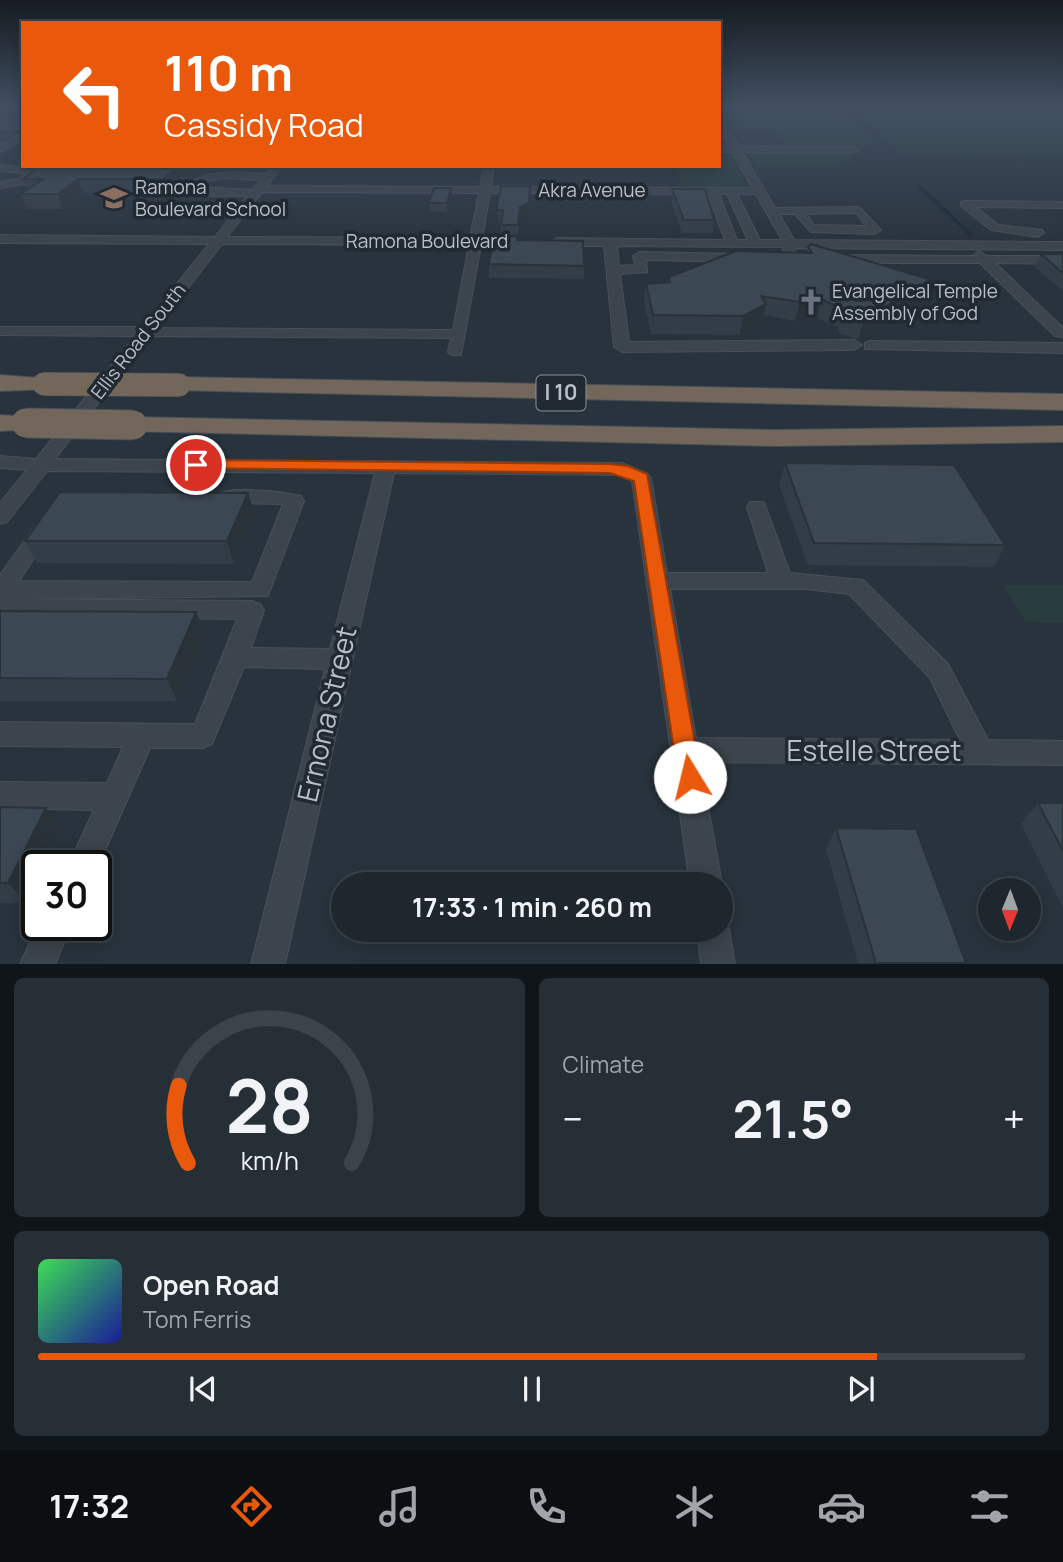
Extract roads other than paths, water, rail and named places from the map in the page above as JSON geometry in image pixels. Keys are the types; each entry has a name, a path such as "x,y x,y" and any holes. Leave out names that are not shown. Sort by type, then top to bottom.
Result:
{"highway":[{"name":"I 10","path":"0,383 1063,402"},
{"name":"I 10","path":"13,423 776,438 1063,434"},
{"path":"776,438 1063,451"}],"street":[{"path":"613,270 642,269 639,256 795,258 790,244 737,152"},
{"path":"1,169 18,162"},
{"path":"456,352 488,168"},
{"path":"1,169 46,169"},
{"path":"2,187 36,174 34,171"},
{"name":"Akra Avenue","path":"273,171 207,177 195,181 187,189 208,193 484,189 758,191"},
{"name":"Ellis Road South","path":"0,517 273,171"},
{"path":"712,190 733,243"},
{"path":"730,190 756,244"},
{"path":"1063,205 965,204 995,228 1018,233 1063,233"},
{"path":"739,210 859,210 875,230 811,228 798,211"},
{"name":"Ramona Boulevard","path":"0,239 529,242"},
{"path":"543,242 1063,246"},
{"path":"610,242 622,347 862,346 1062,338"},
{"path":"969,245 1062,338"},
{"path":"815,259 1063,260"},
{"path":"0,331 459,334"},
{"path":"0,461 42,465 386,465 622,469 641,478 704,872"},
{"name":"Ernona Street","path":"268,964 386,465"},
{"path":"0,734 203,736 236,657 294,501 284,498 202,496"},
{"path":"757,507 782,581"},
{"path":"0,594 58,509"},
{"path":"658,582 782,581 855,586 940,671 980,752"},
{"path":"0,594 15,589 256,600"},
{"path":"0,605 2,608 256,600"},
{"path":"236,657 340,659"},
{"path":"91,850 142,736"},
{"name":"Estelle Street","path":"686,750 1063,752"},
{"path":"0,795 116,797"},
{"path":"37,964 48,941"},
{"path":"715,942 718,964"}],"waterway":[{"path":"920,187 970,234"}],"place":[{"name":"Ramona Boulevard School","path":"114,198"},
{"name":"Evangelical Temple Assembly of God","path":"811,302"}]}
